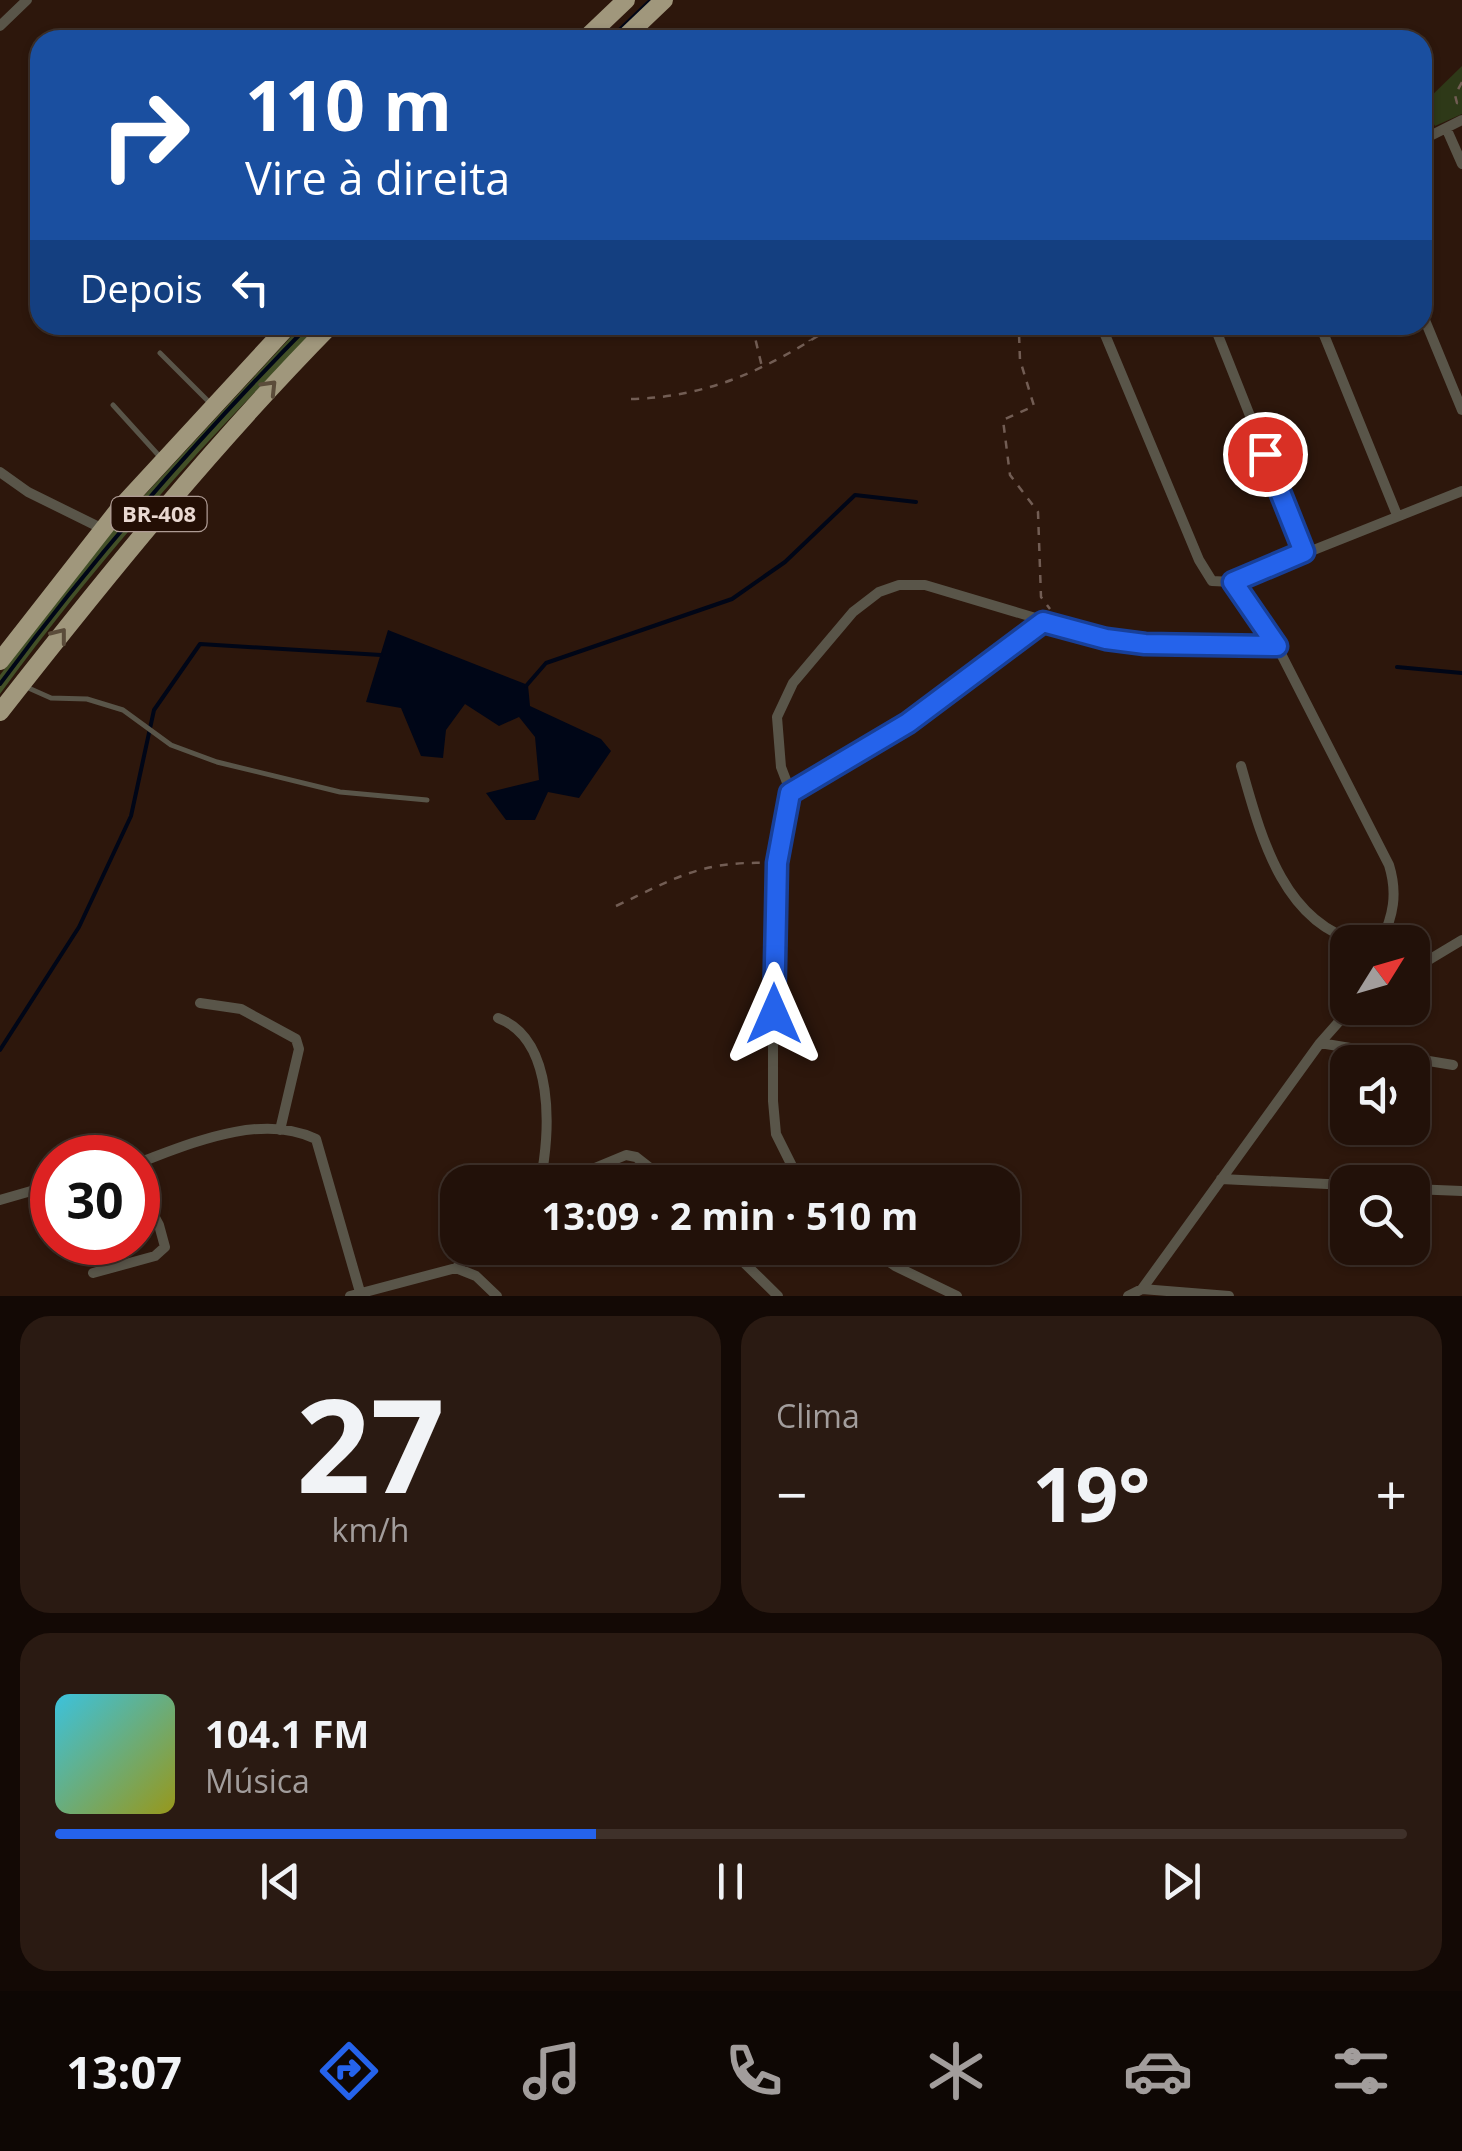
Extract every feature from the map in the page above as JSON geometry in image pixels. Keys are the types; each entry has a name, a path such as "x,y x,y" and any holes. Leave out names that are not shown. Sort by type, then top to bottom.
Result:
{"highway":[{"path":"593,30 623,0"},
{"path":"632,30 664,0"},
{"name":"BR-408","path":"0,661 103,528 279,335"},
{"name":"BR-408","path":"0,712 239,419 320,335"},
{"path":"0,652 20,635"}],"street":[{"path":"0,26 27,0"},
{"path":"1432,136 1462,120"},
{"path":"1447,130 1462,164"},
{"path":"1106,335 1206,575 1227,583 1277,646 1389,865 1395,884 1387,925"},
{"path":"1218,335 1304,552"},
{"path":"1324,335 1397,515"},
{"path":"1431,335 1462,410"},
{"path":"0,472 28,492 103,528"},
{"path":"1227,583 1462,490"},
{"path":"792,1165 776,1134 773,1101 777,863 790,793 781,767 778,717 792,683 853,612 879,592 900,585 924,585 969,595 1043,622 1106,639 1145,644 1277,646"},
{"path":"790,793 908,723 1043,622"},
{"path":"1240,766 1275,869 1318,922 1330,928"},
{"path":"1430,959 1462,940"},
{"path":"200,1003 241,1009 296,1039 299,1049 280,1130"},
{"path":"498,1018 524,1033 535,1057 544,1098 544,1165"},
{"path":"1134,1294 1335,1025"},
{"path":"1320,1043 1452,1065"},
{"path":"160,1156 206,1139 280,1130 308,1135 322,1150 355,1294 459,1265"},
{"path":"597,1165 626,1154 646,1165"},
{"path":"1221,1179 1330,1184"},
{"path":"1430,1190 1462,1192"},
{"path":"0,1200 30,1191"},
{"path":"160,1229 165,1247 160,1252"},
{"path":"93,1273 122,1265"},
{"path":"746,1265 778,1296"},
{"path":"900,1265 957,1296"},
{"path":"456,1268 476,1276 497,1296"},
{"path":"1134,1294 1229,1296"}],"lane":[{"path":"160,353 212,405"},
{"path":"112,405 163,460"},
{"path":"21,685 51,698 103,703 123,710 172,746 217,762 340,792 427,800"}],"path":[{"path":"1462,82 1455,95 1456,102 1462,104"},
{"path":"754,335 762,368"},
{"path":"807,335 810,341"},
{"path":"630,399 676,398 762,368 819,335"},
{"path":"1019,335 1020,360 1034,406 1004,420 1010,475 1038,512 1041,597 1061,625"},
{"path":"616,906 699,868 724,862 777,863"}],"green space":[{"path":"1462,66 1462,114 1435,126 1432,95"},
{"path":"293,335 311,335 153,503 0,694 0,675 102,541"}],"water":[{"path":"388,630 528,685 530,706 601,739 611,751 579,798 548,792 535,820 506,820 486,793 539,780 535,737 519,717 499,726 465,704 446,730 443,758 421,756 401,708 366,702"}],"waterway":[{"path":"620,30 651,0"},
{"path":"0,684 148,499 299,335"},
{"path":"526,686 546,663 732,599 785,562 855,495 916,502"},
{"path":"0,1050 79,927 131,816 154,710 200,644 381,655"},
{"path":"1397,667 1462,673"}],"route":[{"path":"774,1014 777,863 790,793 827,774 954,692 1043,622 1106,639 1145,644 1277,646 1233,582 1304,552 1265,454"}]}
